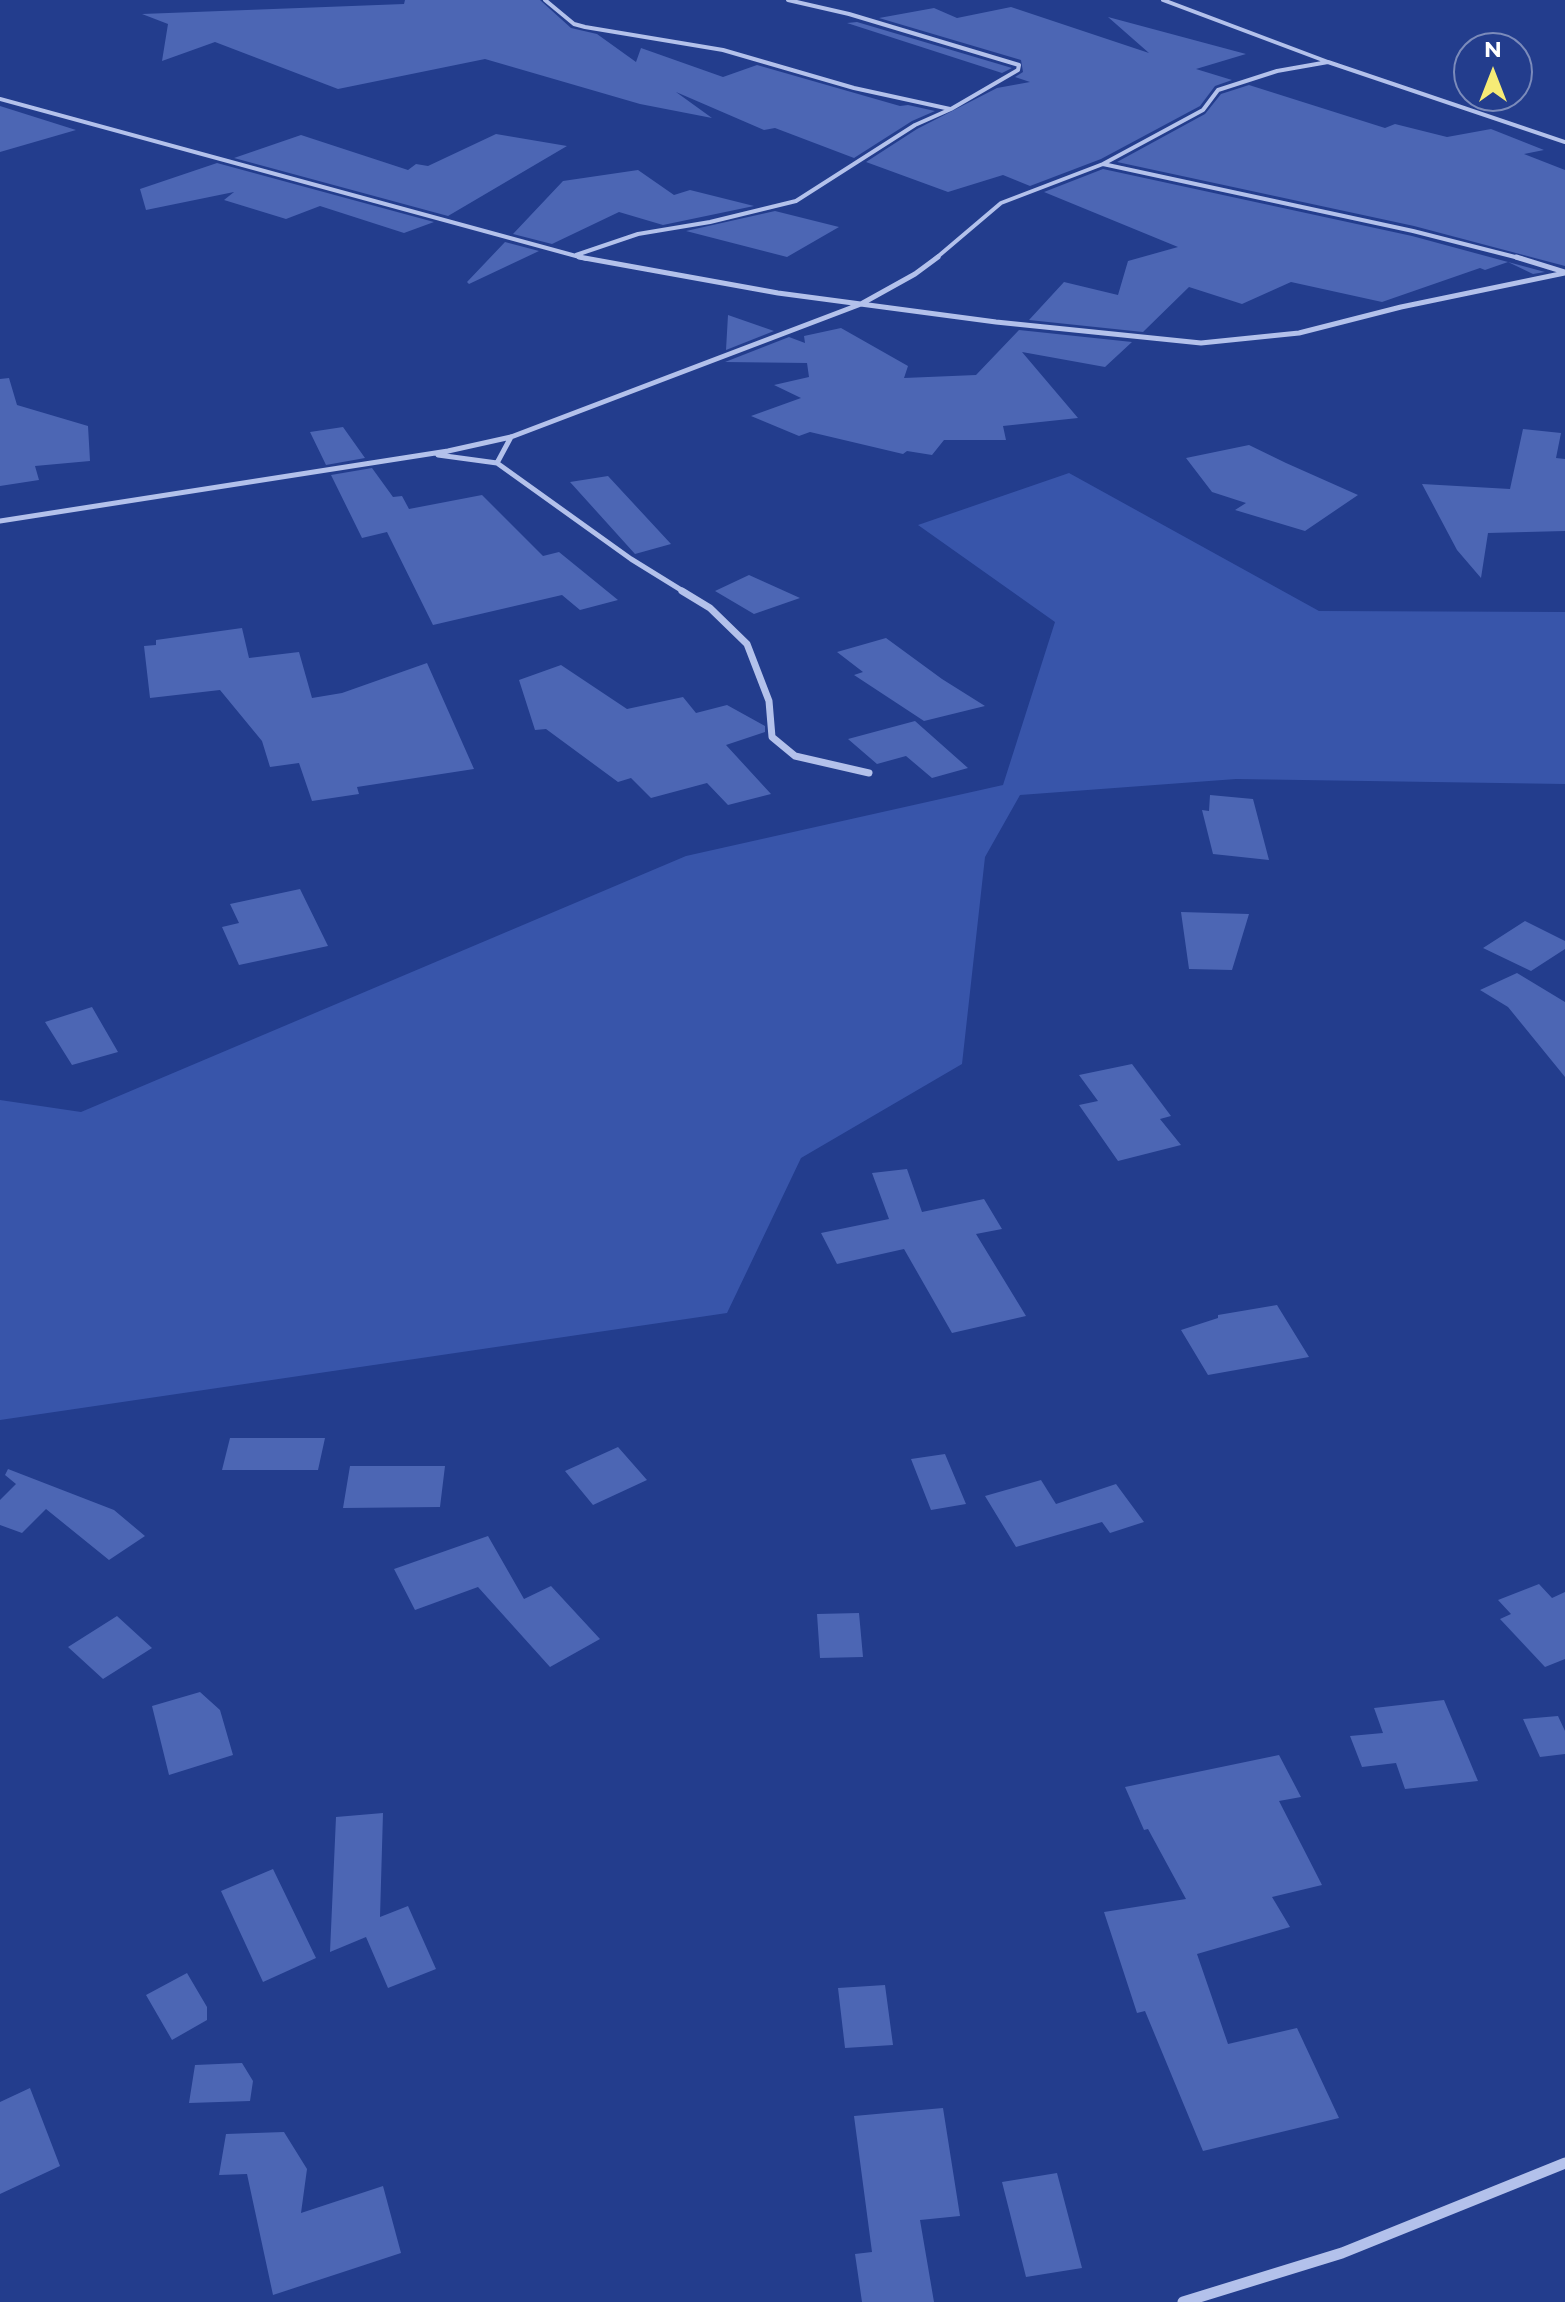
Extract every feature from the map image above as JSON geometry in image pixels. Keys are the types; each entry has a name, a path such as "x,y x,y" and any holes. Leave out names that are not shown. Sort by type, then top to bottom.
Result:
{"street":[{"path":"545,0 574,24 585,27 723,50 854,88 951,109"},
{"path":"574,255 638,234 710,222 796,201 915,125 951,109 1018,70 1019,65 849,14 788,0"},
{"path":"1163,0 1328,62 1565,142"},
{"path":"0,521 428,454 511,437 861,304 915,274 956,244 1001,203 1103,164 1203,110 1208,99 1218,90 1277,71 1328,62"},
{"path":"0,99 617,266 861,304 1201,343 1299,333 1401,307 1565,273"},
{"path":"1103,164 1442,238 1565,273"},
{"path":"497,463 511,437"},
{"path":"428,454 497,463 631,559 710,608 747,644 769,701 772,737 795,756 869,773"},
{"path":"1183,2302 1342,2253 1565,2163"}],"shaded area":[{"path":"1069,473 1319,611 1565,612 1565,784 1236,779 1020,795 985,857 962,1064 801,1158 727,1313 0,1420 0,1100 81,1112 686,856 1003,785 1055,622 918,525"}],"building":[{"path":"405,0 540,0 571,28 597,34 636,62 641,48 723,77 757,65 900,106 935,111 912,121 854,158 775,128 764,130 676,92 712,118 640,104 485,59 338,89 215,42 162,61 168,24 142,14 404,4"},
{"path":"1011,7 1149,53 1108,17 1246,54 1196,69 1232,80 1215,86 1200,106 1101,159 1030,186 1003,175 948,192 866,162 917,129 997,88 1030,82 1015,77 1023,72 1021,60 879,18 934,8 957,18"},
{"path":"857,22 1012,68 1002,73 847,23"},
{"path":"1249,85 1385,128 1395,124 1447,137 1491,129 1544,150 1524,154 1565,170 1565,266 1414,226 1117,162 1205,114 1221,94"},
{"path":"0,106 76,130 0,152"},
{"path":"496,134 567,146 448,216 234,158 301,135 408,170 416,164 428,166"},
{"path":"217,163 434,222 404,233 320,206 286,219 224,200 234,192 146,210 140,189"},
{"path":"1103,169 1412,236 1545,272 1533,274 1508,262 1485,270 1480,268 1382,302 1291,282 1242,304 1189,287 1143,332 1029,320 1064,282 1118,295 1128,261 1178,247 1044,192"},
{"path":"638,170 674,195 690,190 754,206 663,225 619,212 552,244 513,234 563,181"},
{"path":"775,211 839,227 787,257 686,231"},
{"path":"505,242 539,251 469,284 467,282"},
{"path":"728,315 774,331 726,350"},
{"path":"841,328 908,366 904,378 976,375 1019,330 1132,342 1105,367 1022,352 1078,418 1003,426 1006,440 944,440 932,455 907,451 903,454 810,432 799,436 751,416 801,398 774,385 809,377 807,363 725,362 789,337 805,343 804,336"},
{"path":"9,378 17,405 88,426 90,461 35,466 39,480 0,486 0,379"},
{"path":"343,427 365,458 326,465 310,432"},
{"path":"1523,429 1561,433 1556,458 1565,459 1565,531 1488,533 1481,578 1457,550 1422,484 1510,489"},
{"path":"1249,445 1358,495 1305,531 1235,510 1246,503 1212,492 1186,458"},
{"path":"372,468 393,497 402,496 409,509 482,495 543,556 559,552 618,600 580,610 562,595 433,625 387,532 362,538 331,475"},
{"path":"608,476 671,544 635,554 570,482"},
{"path":"749,575 800,598 754,614 715,591"},
{"path":"242,628 249,658 299,652 312,698 342,693 427,663 474,769 357,787 359,794 312,801 299,763 270,767 262,741 220,690 150,698 144,646 156,645 156,640"},
{"path":"886,638 985,706 924,721 854,675 863,672 837,652"},
{"path":"561,665 627,709 683,697 696,713 727,705 765,726 765,732 726,745 771,794 728,805 707,783 651,798 631,778 618,782 546,729 535,730 519,680"},
{"path":"915,721 968,768 932,778 906,756 877,764 848,739"},
{"path":"1210,795 1253,799 1269,860 1213,854 1202,810 1209,811"},
{"path":"300,889 328,946 239,965 222,927 239,923 230,904"},
{"path":"1181,912 1249,914 1232,970 1189,969"},
{"path":"1525,921 1565,941 1565,949 1531,971 1483,948"},
{"path":"1517,973 1565,1002 1565,1077 1508,1007 1480,990"},
{"path":"92,1007 118,1052 72,1065 45,1022"},
{"path":"1132,1064 1171,1116 1160,1119 1181,1145 1118,1161 1079,1105 1098,1101 1079,1075"},
{"path":"907,1169 922,1212 984,1199 1002,1229 976,1234 1026,1316 952,1333 904,1249 837,1264 821,1233 889,1219 872,1173"},
{"path":"1277,1305 1309,1357 1208,1375 1181,1330 1218,1318 1218,1315"},
{"path":"230,1438 325,1438 318,1470 222,1470"},
{"path":"618,1447 647,1480 593,1505 565,1471"},
{"path":"945,1454 966,1504 931,1510 911,1459"},
{"path":"350,1466 445,1466 440,1507 343,1508"},
{"path":"8,1469 114,1510 145,1536 109,1560 46,1509 22,1533 0,1525 0,1500 16,1484 5,1475"},
{"path":"1041,1480 1056,1504 1116,1484 1144,1522 1110,1533 1102,1522 1016,1547 985,1496"},
{"path":"488,1536 524,1599 551,1586 600,1639 550,1667 478,1587 415,1610 394,1569"},
{"path":"1539,1584 1552,1598 1565,1592 1565,1659 1545,1667 1500,1619 1511,1614 1498,1600"},
{"path":"859,1613 863,1657 820,1658 817,1614"},
{"path":"117,1616 152,1648 103,1679 68,1647"},
{"path":"200,1692 220,1710 233,1755 169,1775 152,1706"},
{"path":"1444,1700 1478,1781 1405,1789 1396,1763 1362,1767 1350,1736 1383,1733 1374,1708"},
{"path":"1558,1716 1565,1731 1565,1754 1540,1757 1523,1719"},
{"path":"1279,1755 1301,1797 1279,1801 1322,1885 1272,1897 1290,1927 1197,1954 1228,2044 1297,2028 1339,2118 1203,2151 1145,2011 1137,2013 1104,1912 1186,1899 1148,1829 1144,1830 1125,1787"},
{"path":"383,1813 380,1917 408,1906 436,1969 388,1988 366,1937 330,1952 336,1817"},
{"path":"273,1869 316,1958 263,1982 221,1891"},
{"path":"187,1973 207,2007 207,2020 172,2040 146,1995"},
{"path":"885,1985 893,2045 845,2048 838,1988"},
{"path":"242,2063 253,2081 250,2101 189,2103 195,2065"},
{"path":"30,2088 60,2166 0,2194 0,2102"},
{"path":"943,2108 960,2216 920,2220 934,2302 862,2302 855,2254 872,2252 854,2116"},
{"path":"284,2132 307,2169 301,2213 383,2186 401,2253 273,2295 247,2174 219,2175 226,2134"},
{"path":"1057,2173 1082,2268 1026,2277 1002,2182"}]}
